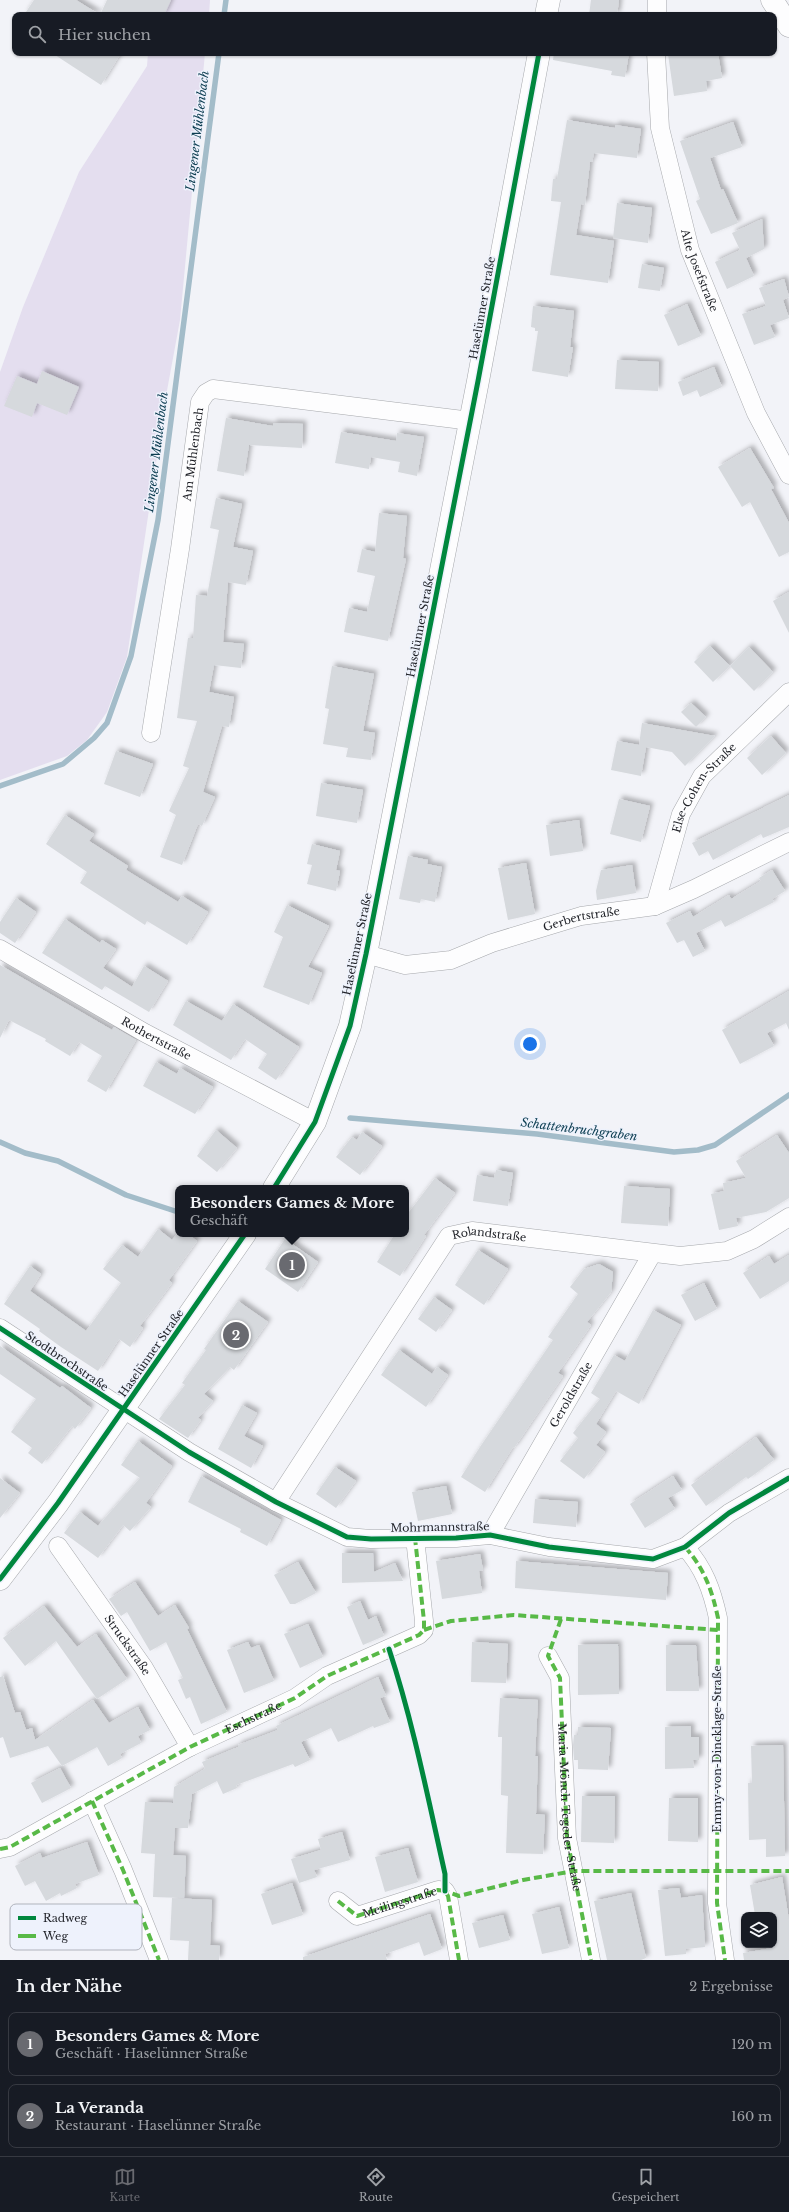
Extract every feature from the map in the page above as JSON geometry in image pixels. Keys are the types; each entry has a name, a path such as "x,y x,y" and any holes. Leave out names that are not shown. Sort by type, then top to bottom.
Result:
{"street":[{"path":"547,12 549,0"},
{"path":"657,0 657,12"},
{"path":"772,0 789,26"},
{"name":"Haselünner Straße","path":"276,1185 315,1122 350,1026 366,954 471,421 538,56"},
{"name":"Alte Josefstraße","path":"656,56 660,128 690,250 756,413 789,475"},
{"name":"Am Mühlenbach","path":"152,733 180,549 200,402 206,393 213,389 471,421"},
{"name":"Else-Cohen-Straße","path":"655,906 680,814 702,776 789,692"},
{"name":"Gerbertstraße","path":"366,954 405,965 451,960 492,943 581,916 655,906 694,889 789,842"},
{"name":"Rothertstraße","path":"0,949 152,1036 315,1122"},
{"name":"Rolandstraße","path":"276,1502 449,1236 472,1231 652,1254 680,1256 726,1251 754,1239 789,1217"},
{"name":"Haselünner Straße","path":"0,1579 43,1525 243,1237"},
{"name":"Geroldstraße","path":"490,1535 652,1254"},
{"name":"Stodtbrochstraße","path":"0,1328 123,1410"},
{"name":"Mohrmannstraße","path":"123,1410 189,1452 276,1502 347,1537 370,1539 490,1535 549,1547 653,1559 685,1547 729,1513 789,1478"},
{"name":"Eschstraße","path":"0,1849 10,1847 190,1747 295,1698 326,1676 419,1635 424,1630 415,1538"},
{"name":"Struckstraße","path":"58,1546 144,1668 190,1747"},
{"name":"Emmy-von-Dincklage-Straße","path":"685,1547 704,1572 714,1600 718,1618 717,1903 725,1960"},
{"name":"Maria-Mönch-Tegeder-Straße","path":"548,1656 560,1678 567,1838 591,1960"},
{"path":"92,1801 137,1904"},
{"name":"Meilingstraße","path":"338,1901 357,1916 438,1890 445,1891 448,1896 459,1960"},
{"path":"142,1918 159,1960"}],"shaded area":[{"path":"154,0 210,0 209,12 152,12"},
{"path":"148,56 205,56 180,320 166,396 127,657 107,712 87,740 67,756 0,780 0,372 23,307 79,172 147,66"}],"building":[{"path":"34,0 76,0 95,12 26,12"},
{"path":"107,0 171,0 165,12 101,12"},
{"path":"591,0 619,0 617,12 589,12"},
{"path":"57,56 119,56 101,85"},
{"path":"554,56 628,56 625,77 611,75 612,71 553,60"},
{"path":"668,56 718,56 722,78 706,81 707,91 674,96"},
{"path":"567,120 615,128 615,125 641,129 637,158 594,153 592,162 590,162 585,205 581,204 576,235 614,241 608,283 550,275 561,202 551,201 553,179 557,179"},
{"path":"733,122 742,147 710,158 721,190 723,189 738,223 711,234 696,201 700,199 680,141"},
{"path":"617,203 652,208 648,243 613,238"},
{"path":"762,219 764,249 746,258 754,276 727,289 715,262 740,250 732,233"},
{"path":"642,264 664,268 660,291 638,288"},
{"path":"784,279 789,297 783,300 789,318 770,325 775,337 754,345 742,314 766,306 759,288"},
{"path":"687,304 701,336 678,346 664,315"},
{"path":"533,306 574,311 570,347 573,347 568,377 532,371 538,331 535,331 535,328 531,327"},
{"path":"617,360 659,362 658,391 615,389"},
{"path":"714,367 722,387 700,397 697,390 683,396 678,382"},
{"path":"42,371 79,387 67,415 37,403 32,417 4,406 17,376 37,384"},
{"path":"226,418 273,426 273,423 303,424 302,448 249,445 244,476 217,471"},
{"path":"341,432 396,441 397,433 424,437 417,476 398,472 400,462 371,457 369,469 335,463"},
{"path":"750,448 774,488 771,489 789,523 789,552 779,557 750,502 742,507 718,467"},
{"path":"216,498 242,504 233,547 253,551 246,585 228,582 223,642 244,644 241,668 214,665 209,692 234,697 229,727 222,726 203,792 215,797 202,826 198,824 182,865 160,857 176,815 169,811 189,768 183,766 197,721 177,718 188,638 193,638 196,595 207,596 219,530 210,528"},
{"path":"379,513 407,516 403,558 406,559 388,641 344,632 349,608 367,612 375,576 357,572 362,549 375,552"},
{"path":"789,592 789,633 773,601"},
{"path":"710,646 730,666 713,682 694,662"},
{"path":"749,647 773,672 754,691 730,666"},
{"path":"332,666 374,674 363,731 375,733 371,760 346,757 348,748 323,744 329,709 325,708"},
{"path":"691,703 706,717 696,727 681,712"},
{"path":"642,723 715,736 685,766 672,752 646,747 641,776 611,770 617,741 639,745"},
{"path":"771,736 786,753 762,775 747,758"},
{"path":"116,751 153,764 140,797 104,784"},
{"path":"321,783 363,790 357,823 316,816"},
{"path":"789,795 789,827 763,838 761,834 713,860 708,851 699,856 692,843"},
{"path":"619,799 650,806 641,842 610,834"},
{"path":"65,815 94,834 89,841 128,866 126,870 178,902 182,896 208,912 187,945 147,921 145,925 80,883 87,872 46,844"},
{"path":"579,820 583,851 550,856 546,825"},
{"path":"312,844 340,851 336,870 340,871 336,891 307,884 312,865 307,864"},
{"path":"408,856 428,860 427,864 442,867 435,902 421,899 420,903 399,899"},
{"path":"526,863 535,914 508,920 498,868"},
{"path":"632,865 636,893 597,900 596,891 601,870"},
{"path":"772,870 785,891 772,899 774,902 725,927 721,920 696,933 705,951 693,957 684,940 677,943 666,923 690,911 693,917 729,895 731,899 761,881 759,878"},
{"path":"16,898 36,912 15,943 0,933 0,922"},
{"path":"287,905 329,926 308,967 322,973 309,1005 263,987 283,937 274,932"},
{"path":"65,919 100,943 102,940 116,949 103,968 132,987 144,966 168,981 149,1012 105,986 102,990 42,953"},
{"path":"0,965 112,1030 114,1027 136,1040 106,1092 87,1081 102,1056 79,1042 70,1056 45,1041 46,1039 9,1020 0,1038"},
{"path":"789,991 789,1030 786,1023 767,1033 774,1046 740,1064 722,1030"},
{"path":"186,1001 222,1021 233,1004 299,1047 276,1080 258,1068 267,1054 245,1039 231,1060 173,1025"},
{"path":"156,1062 177,1074 180,1068 213,1087 195,1114 143,1086"},
{"path":"216,1130 237,1148 217,1172 197,1156"},
{"path":"362,1132 382,1146 360,1175 336,1157 352,1137 357,1140"},
{"path":"777,1135 789,1153 789,1198 766,1212 736,1218 738,1226 719,1230 711,1194 724,1191 723,1183 746,1178 736,1161"},
{"path":"496,1170 513,1173 508,1206 473,1201 477,1175 494,1178"},
{"path":"435,1178 455,1193 424,1235 426,1236 400,1276 377,1262 393,1237 409,1237 409,1212"},
{"path":"624,1186 670,1189 668,1226 621,1223"},
{"path":"158,1229 172,1240 175,1236 192,1237 197,1241 169,1280 172,1283 140,1326 143,1328 130,1347 119,1339 98,1371 61,1347 39,1331 40,1329 4,1304 30,1266 41,1274 30,1291 86,1331 121,1283 103,1269 122,1245 138,1257"},
{"path":"285,1239 318,1262 298,1292 265,1269"},
{"path":"478,1250 508,1269 484,1305 455,1285"},
{"path":"789,1255 789,1281 760,1299 743,1273 769,1256 774,1264"},
{"path":"599,1264 613,1272 611,1292 587,1322 591,1325 558,1373 563,1376 514,1448 513,1447 485,1492 461,1477 553,1340 548,1337 578,1294 570,1287 584,1269"},
{"path":"704,1283 717,1309 695,1321 681,1295"},
{"path":"434,1297 452,1310 436,1332 418,1319"},
{"path":"238,1301 268,1322 234,1370 230,1367 204,1394 213,1401 198,1418 201,1420 188,1438 159,1419 185,1385 182,1383 206,1350 204,1349"},
{"path":"653,1310 681,1325 639,1404 616,1391 596,1424 606,1432 596,1445 605,1452 584,1479 560,1461 578,1438 573,1433 600,1399 591,1393 614,1355 625,1361"},
{"path":"0,1346 60,1388 62,1386 91,1408 75,1429 72,1426 42,1464 28,1453 32,1448 11,1432 36,1399 0,1374"},
{"path":"399,1350 432,1374 437,1367 448,1375 426,1407 381,1375"},
{"path":"242,1405 257,1413 244,1436 263,1446 251,1468 218,1449"},
{"path":"756,1437 774,1460 748,1479 746,1477 706,1506 691,1485"},
{"path":"138,1441 172,1466 146,1503 151,1507 130,1531 123,1525 98,1558 64,1533 80,1512 98,1526 140,1478 121,1465"},
{"path":"335,1467 356,1481 336,1508 316,1494"},
{"path":"201,1476 281,1520 267,1546 240,1532 241,1529 188,1502"},
{"path":"673,1476 682,1490 668,1498 675,1509 645,1528 630,1504"},
{"path":"0,1478 20,1493 0,1518"},
{"path":"446,1486 452,1514 418,1521 412,1492"},
{"path":"535,1499 578,1502 576,1527 533,1523"},
{"path":"342,1553 373,1553 374,1572 395,1563 403,1581 342,1583"},
{"path":"480,1554 483,1570 479,1571 482,1593 442,1599 436,1561"},
{"path":"516,1561 668,1573 666,1600 515,1588"},
{"path":"298,1562 316,1593 295,1604 290,1604 274,1575"},
{"path":"135,1582 158,1616 175,1605 189,1628 187,1629 227,1712 201,1724 190,1697 186,1699 178,1680 183,1678 166,1642 150,1651 127,1612 121,1616 109,1599"},
{"path":"360,1601 368,1620 376,1616 384,1636 363,1645 347,1607"},
{"path":"44,1606 77,1647 96,1634 127,1679 97,1699 56,1641 25,1666 3,1638"},
{"path":"308,1624 323,1657 300,1668 284,1634"},
{"path":"248,1642 251,1648 259,1645 274,1681 244,1693 227,1650"},
{"path":"472,1642 508,1644 506,1683 471,1682"},
{"path":"618,1644 619,1694 578,1695 578,1645"},
{"path":"666,1645 696,1645 699,1691 666,1691"},
{"path":"3,1676 15,1713 20,1712 26,1730 32,1728 35,1740 93,1700 109,1723 138,1707 150,1730 138,1736 141,1743 120,1754 122,1758 108,1766 97,1747 62,1766 48,1746 10,1758 3,1737 0,1738 0,1677"},
{"path":"378,1677 386,1696 380,1698 390,1722 374,1728 373,1726 338,1742 331,1728 301,1742 310,1760 295,1767 293,1764 236,1785 237,1788 223,1794 217,1781 192,1794 188,1828 175,1828 173,1855 186,1856 184,1898 153,1897 155,1854 141,1853 145,1802 173,1803 174,1787 205,1769 202,1762 238,1747 238,1745 278,1730 276,1726"},
{"path":"500,1698 538,1700 535,1756 538,1756 536,1814 545,1815 543,1854 506,1853 508,1796 501,1795 502,1737 498,1737"},
{"path":"691,1726 691,1737 699,1737 699,1760 693,1760 694,1768 665,1769 665,1727"},
{"path":"578,1727 611,1728 608,1770 578,1769 578,1760 574,1760 573,1745 574,1735 578,1735"},
{"path":"783,1745 785,1856 766,1857 766,1839 749,1840 748,1783 752,1783 751,1746"},
{"path":"60,1768 71,1788 42,1803 31,1783"},
{"path":"582,1796 615,1796 614,1843 581,1842"},
{"path":"669,1798 698,1798 698,1842 668,1841"},
{"path":"342,1832 350,1860 314,1870 317,1877 299,1883 291,1859 321,1850 318,1839"},
{"path":"87,1842 99,1875 75,1884 77,1888 61,1896 60,1893 46,1901 35,1881 25,1886 15,1866 40,1853 42,1858"},
{"path":"408,1848 418,1882 385,1892 375,1857"},
{"path":"782,1877 789,1920 789,1960 744,1960 743,1953 777,1948 777,1912 754,1912 750,1885"},
{"path":"292,1883 303,1915 272,1925 261,1894"},
{"path":"679,1888 681,1898 702,1895 705,1947 686,1949 686,1954 665,1956 658,1890"},
{"path":"631,1893 646,1958 641,1960 607,1960 594,1901"},
{"path":"172,1898 212,1900 210,1945 220,1946 219,1960 188,1960 189,1941 170,1940"},
{"path":"559,1907 569,1948 542,1954 532,1914"},
{"path":"430,1914 442,1949 424,1956 419,1942 385,1954 387,1960 303,1960 303,1957"},
{"path":"503,1915 510,1940 479,1948 472,1923"}],"waterway":[{"name":"Lingener Mühlenbach","path":"224,12 226,0"},
{"name":"Lingener Mühlenbach","path":"0,786 63,764 94,738 107,723 131,656 158,520 219,56"},
{"name":"Schattenbruchgraben","path":"350,1118 537,1134 674,1152 698,1150 715,1145 789,1095"},
{"path":"0,1142 25,1153 58,1161 126,1195 175,1211"}],"marked path":[{"path":"0,1849 10,1847 190,1747 295,1698 327,1676 419,1635 424,1630 424,1621 415,1538"},
{"path":"685,1547 702,1571 710,1589 718,1618 717,1903 725,1960"},
{"path":"424,1630 451,1621 514,1615 718,1630"},
{"path":"561,1619 548,1656 560,1678 567,1838 591,1960"},
{"path":"92,1801 137,1904"},
{"path":"445,1887 445,1891 459,1896 523,1880 574,1871 789,1871"},
{"path":"338,1901 357,1916 438,1890 445,1891 448,1896 459,1960"},
{"path":"142,1918 159,1960"}],"cycle path":[{"path":"276,1185 315,1122 350,1026 366,954 478,381 538,56"},
{"path":"0,1579 58,1503 243,1237"},
{"path":"0,1328 189,1452 276,1502 347,1537 371,1539 456,1538 490,1535 549,1547 653,1559 685,1547 729,1513 789,1478"},
{"path":"389,1649 420,1760 445,1874 445,1891"}],"place":[{"name":"Besonders Games & More","path":"292,1265"},
{"name":"La Veranda","path":"236,1335"}]}
